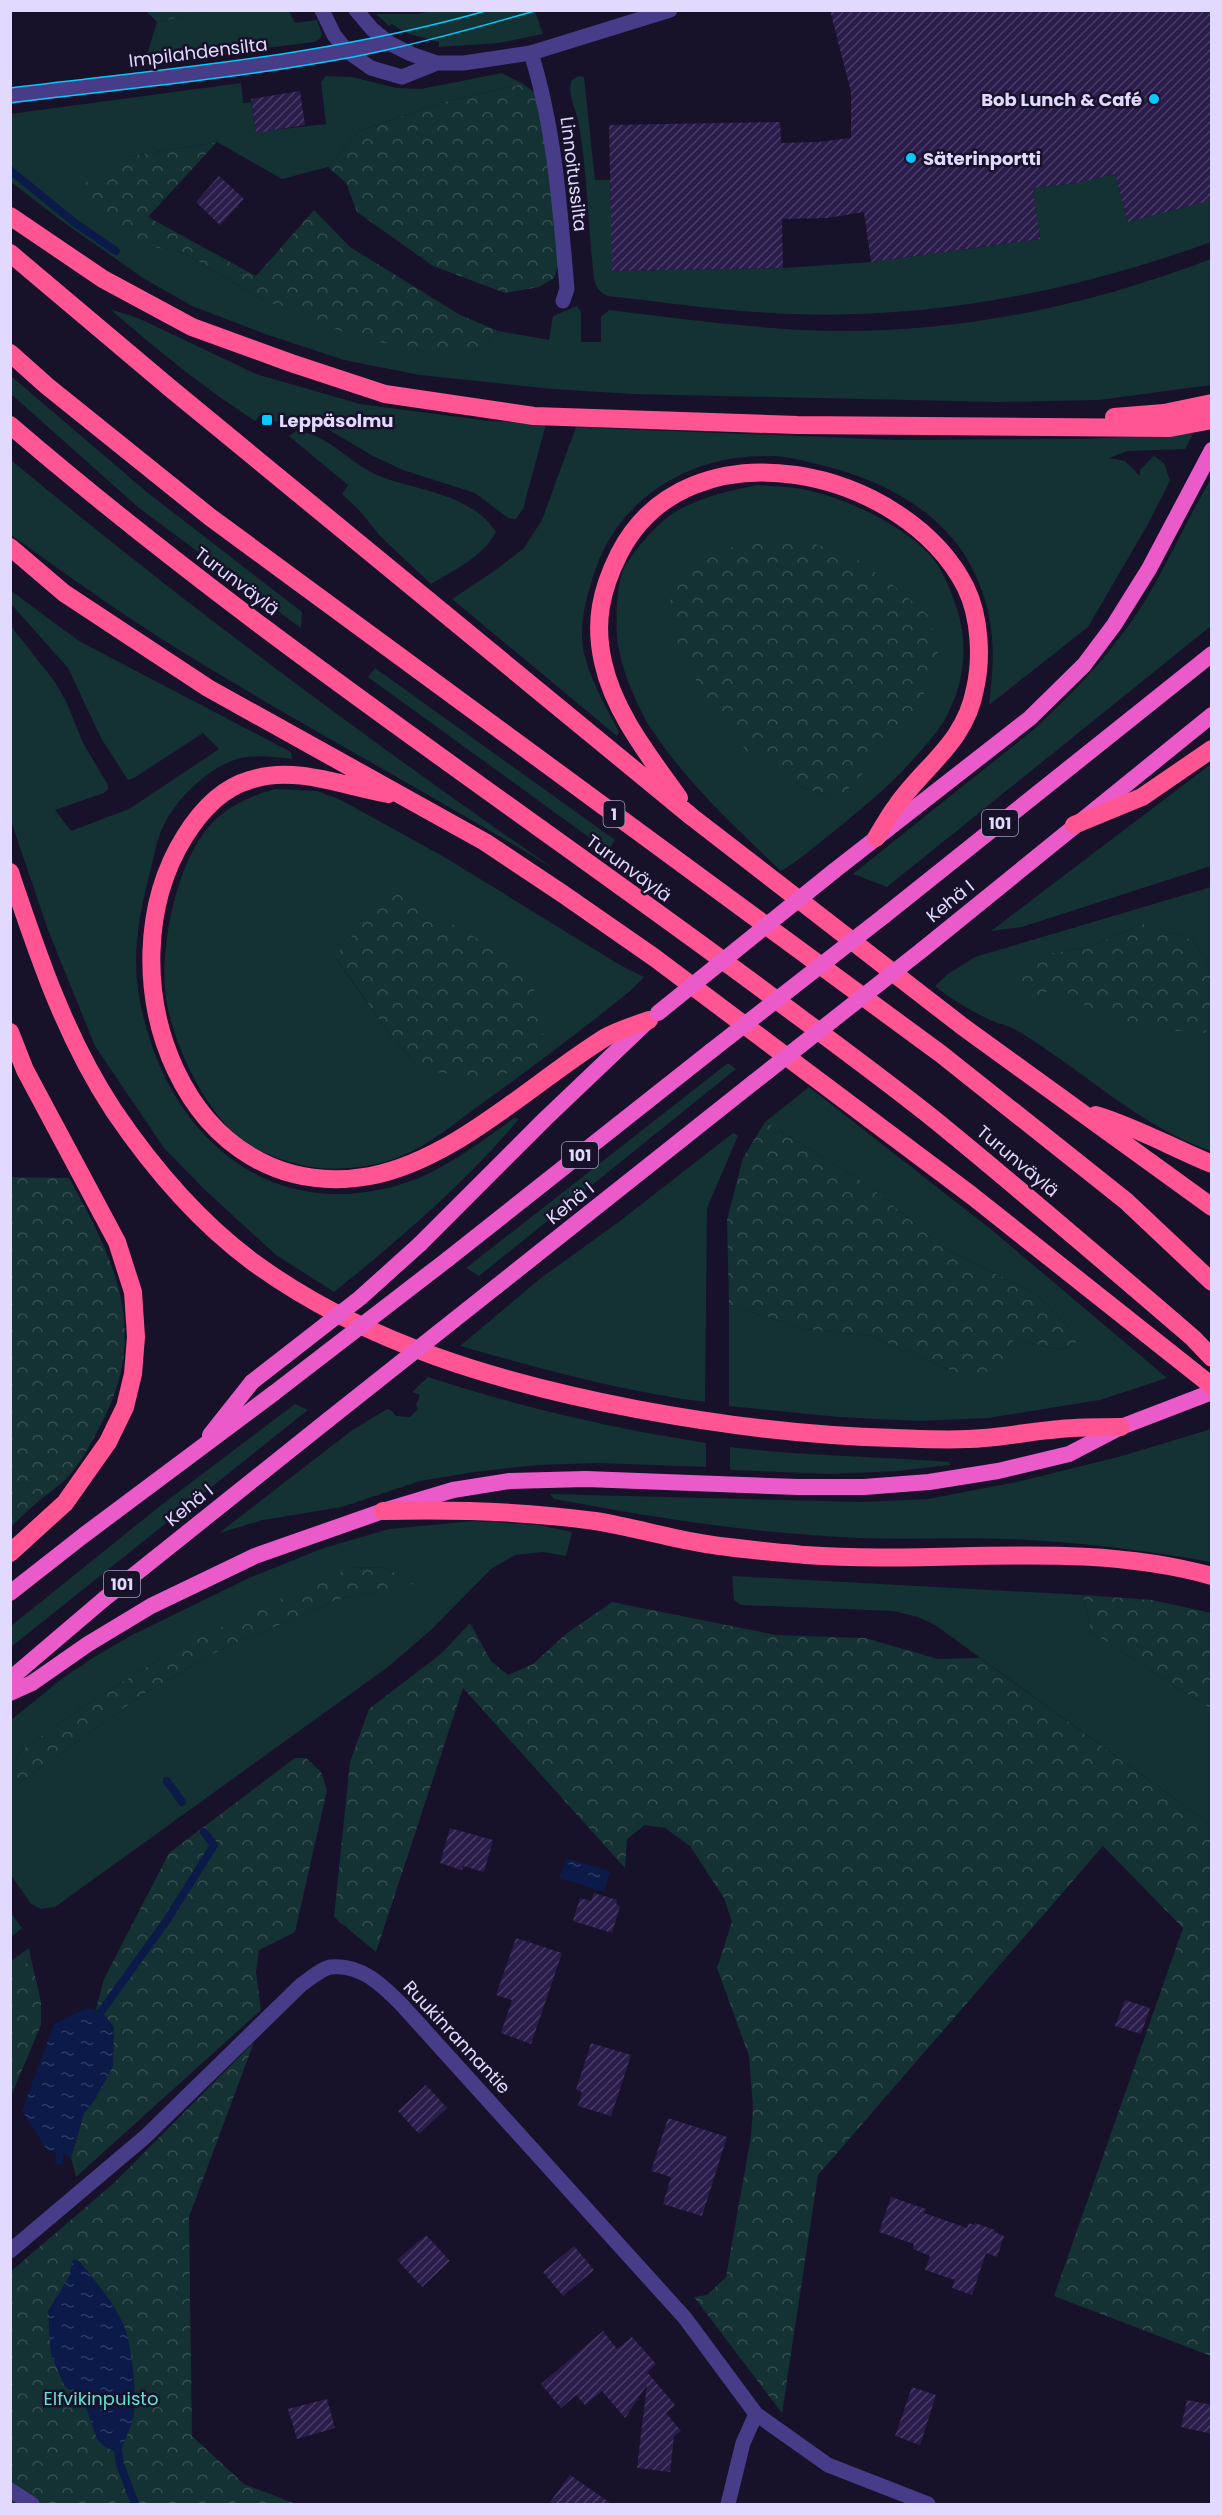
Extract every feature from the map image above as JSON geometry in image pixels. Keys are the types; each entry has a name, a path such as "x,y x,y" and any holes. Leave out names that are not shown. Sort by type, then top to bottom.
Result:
{"highway":[{"path":"10,216 103,279 192,327 385,394 534,416 797,425 1170,429 1212,420"},
{"path":"10,253 170,388 692,817 962,1026 1212,1206"},
{"name":"Turunväylä","path":"10,352 47,386 210,517 940,1054 1126,1201 1212,1282"},
{"path":"1016,426 1164,413 1212,403"},
{"name":"Turunväylä","path":"10,424 186,569 373,710 753,983 931,1117 1193,1338 1212,1358"},
{"path":"194,1454 252,1382 360,1298 420,1244 545,1119 653,1016 1030,718 1083,664 1114,625 1143,578 1212,450"},
{"path":"692,817 629,724 613,692 603,664 599,634 600,605 610,572 629,535 653,509 684,488 714,477 746,472 809,477 850,490 889,507 921,531 949,560 967,590 975,621 979,657 975,691 960,730 938,760 897,804 876,838"},
{"path":"10,548 64,593 208,688 485,842 655,958 971,1195 1212,1386"},
{"name":"Kehä I","path":"10,1593 274,1394 448,1259 1212,654"},
{"name":"Kehä I","path":"10,1679 104,1599 922,950 1212,715"},
{"path":"1074,825 1142,797 1212,749"},
{"path":"404,797 297,774 250,780 229,789 210,804 192,824 177,849 159,898 153,928 151,964 158,1020 166,1050 193,1103 232,1144 253,1157 307,1176 337,1178 370,1176 397,1168 424,1158 456,1140 608,1036 653,1016"},
{"path":"10,872 52,994 79,1051 114,1110 152,1163 200,1216 252,1261 305,1296 380,1334 468,1368 532,1387 688,1419 796,1432 894,1438 982,1438 1060,1429 1121,1427"},
{"path":"10,1032 25,1070 117,1242 133,1292 136,1337 134,1374 125,1407 108,1442 65,1503 10,1553"},
{"path":"1080,1109 1125,1124 1175,1149 1212,1164"},
{"path":"10,1693 32,1683 88,1644 161,1601 255,1556 382,1511 453,1490 510,1481 622,1480 798,1487 864,1487 928,1482 998,1471 1069,1454 1121,1427 1212,1392"},
{"path":"382,1511 462,1509 520,1512 597,1522 706,1544 806,1555 901,1558 1079,1555 1137,1562 1212,1576"}],"street":[{"path":"322,10 334,35 347,51 371,68 402,77 438,63"},
{"path":"356,10 389,43 411,54 438,63 464,63 531,53 670,10"},
{"name":"Impilahdensilta","path":"10,96 268,64 389,43"},
{"name":"Linnoitussilta","path":"531,53 542,90 556,165 567,289 563,301"},
{"name":"Ruukinrannantie","path":"10,2251 145,2137 302,1984 330,1967 353,1969 377,1980 401,2004 564,2182 685,2318 756,2414 828,2464 928,2505"},
{"path":"728,2505 743,2443 756,2414"},
{"path":"10,2490 32,2505"}],"green space":[{"path":"146,11 212,11 157,22"},
{"path":"212,11 289,11 295,23 317,20 322,34 320,39 314,42 147,63 146,58 157,22"},
{"path":"433,11 535,11 543,34 499,43 439,47 439,42 406,33 392,24 389,26 376,14 416,14"},
{"path":"502,73 523,84 443,102 359,131 328,167 282,179 217,142 126,157 133,242 184,253 263,300 472,355 498,331 549,340 553,316 577,306 581,312 581,342 601,342 601,317 609,310 802,330 879,330 928,327 1025,313 1072,303 1211,259 1211,385 1099,400 998,402 632,394 552,389 420,375 344,360 265,334 192,306 143,278 11,182 10,114 241,83 243,103 251,102 256,132 326,124 321,82 326,76 352,77 397,88 421,89"},
{"path":"579,76 584,77 595,180 610,180 613,271 783,268 871,262 1040,239 1033,188 1075,183 1115,174 1128,222 1211,200 1211,242 1104,276 1050,289 995,300 884,313 827,315 771,313 608,296 598,288 594,278 582,143 570,91 572,80"},
{"path":"523,84 540,97 561,258 554,278 539,287 505,293 433,266 357,212 346,183 328,167 359,131 443,102"},
{"path":"217,142 148,217 256,276 314,210 350,247 460,315 498,331 472,355 364,340 263,300 184,253 133,243 71,192 126,157"},
{"path":"110,309 138,318 256,374 360,404 489,421 546,424 523,509 516,519 508,518 475,493 403,470 373,456 312,420 288,416 276,422 263,412 255,421 181,368"},
{"path":"11,376 148,493 302,612 301,628 139,508 11,394"},
{"path":"576,427 895,440 1083,439 1194,433 1185,449 1128,451 1109,458 1125,461 1140,476 1140,470 1154,456 1164,463 1170,481 1148,524 1088,627 989,705 993,653 986,605 974,572 963,552 933,518 915,505 875,483 853,474 801,460 778,456 741,457 714,462 688,471 664,484 642,500 623,519 608,542 589,589 582,631 584,653 594,683 619,732 617,736 452,599 524,548 542,520"},
{"path":"296,431 318,437 377,475 458,501 485,519 496,532 476,556 431,584 380,536 360,511 342,494 348,485 289,436"},
{"path":"11,460 210,619 415,771 554,869 305,725 157,636 11,535"},
{"path":"1211,479 1211,626 887,887 853,874 1033,730 1064,701 1121,636 1145,601"},
{"path":"757,485 802,489 835,498 871,513 904,533 930,555 942,572 959,616 963,643 962,670 955,696 944,721 932,738 898,776 875,797 811,850 781,871 713,804 666,750 637,702 624,670 617,633 618,590 622,573 638,548 653,531 668,516 705,498","holes":["773,763 834,798 799,786"]},
{"path":"752,539 798,539 851,555 893,585 930,617 938,651 927,688 905,728 845,792 834,798 799,786 773,763 752,758 710,704 682,656 667,610 677,583 703,560"},
{"path":"10,590 79,641 291,752 292,759 264,756 243,757 213,771 180,801 164,825 156,845 138,928 136,974 138,989 149,1038 168,1083 194,1122 225,1154 263,1178 306,1191 353,1193 405,1183 432,1172 514,1118 519,1119 431,1210 334,1292 276,1255 204,1189 164,1148 95,1046 48,930 11,821 11,626 55,682 67,703 83,743 108,785 104,793 55,810 71,831 129,809 219,749 203,733 128,780 101,738 68,668 11,604"},
{"path":"375,668 615,840 608,851 368,677"},
{"path":"1211,764 1211,866 1022,927 991,931"},
{"path":"275,789 317,791 341,800 446,858 620,965 644,977 629,992 535,1065 443,1132 407,1154 380,1163 336,1169 294,1163 252,1148 217,1115 184,1058 176,1038 166,999 165,955 173,906 180,882 199,839 226,811 249,798","holes":["335,957 421,1071 381,1022"]},
{"path":"1211,887 1211,968 1193,940 1143,924 1089,947 1035,956 1075,1001 1205,1033 1211,1021 1211,1151 1159,1127 1040,1045 1016,1030 975,1012 935,986 948,974 975,957"},
{"path":"399,893 521,964 539,1000 544,1042 501,1078 421,1071 381,1022 335,956 376,908"},
{"path":"1143,924 1193,940 1211,968 1211,1021 1205,1033 1141,1028 1075,1001 1061,986 1034,997 1020,990 1015,973 1034,956 1089,947"},
{"path":"728,1063 736,1069 479,1276 466,1268"},
{"path":"809,1087 993,1231 1167,1378 1100,1400 988,1418 918,1421 838,1417 729,1406 729,1305 806,1329 871,1336 960,1374 1014,1339 1060,1350 1081,1340 1036,1294 944,1248 867,1184 765,1122"},
{"path":"765,1122 867,1184 944,1248 1036,1294 1081,1340 1060,1350 1014,1339 1001,1370 960,1374 871,1336 806,1329 729,1305 727,1220 743,1158"},
{"path":"733,1133 738,1136 707,1208 705,1402 612,1386 460,1346 541,1278 620,1221"},
{"path":"11,1177 69,1178 101,1240 113,1270 121,1301 125,1331 123,1363 114,1395 87,1450 66,1479 11,1527"},
{"path":"428,1377 565,1416 706,1443 706,1467 598,1463 538,1465 474,1472 420,1481 342,1507 263,1520 219,1533 351,1431 387,1409 396,1416 410,1417 418,1409 416,1405 420,1395 412,1392"},
{"path":"295,1404 308,1410 11,1647 11,1626 160,1506"},
{"path":"1211,1429 1211,1562 1110,1547 1034,1540 859,1538 783,1533 630,1513 554,1499 550,1494 862,1502 928,1499 1017,1482 1122,1456"},
{"path":"730,1447 949,1462 950,1465 898,1471 832,1474 730,1470"},
{"path":"474,1521 538,1525 572,1532 566,1556 543,1552 515,1555 491,1569 432,1629 388,1667 55,1907 41,1909 31,1904 11,1875 11,1789 145,1693 220,1650 339,1599 416,1583 382,1567 352,1568 164,1656 86,1705 23,1749 11,1768 11,1720 64,1677 96,1656 132,1635 249,1578 321,1549 389,1529"},
{"path":"382,1567 417,1583 339,1599 220,1650 145,1693 11,1789 11,1768 23,1749 86,1705 164,1656 306,1586 352,1568"},
{"path":"732,1576 1083,1595 1091,1632 1211,1709 1211,1825 935,1625 918,1617 893,1611 741,1605 734,1600"},
{"path":"1083,1595 1152,1600 1211,1613 1211,1709 1091,1632"},
{"path":"612,1602 776,1635 865,1638 938,1659 980,1658 1211,1825 1211,2356 1054,2296 1183,1928 1103,1846 818,2175 782,2413 694,2297 707,2295 726,2277 751,2136 753,2107 749,2056 717,1968 732,1922 724,1898 690,1846 665,1828 645,1825 627,1839 625,1868 463,1688 376,1952 334,1917 350,1762 369,1709 442,1653 470,1623 491,1661 508,1675 533,1664 566,1634"},
{"path":"295,1758 306,1758 321,1772 327,1790 295,1932 259,1950 256,1972 261,2010 76,2177 71,2158 84,2113 96,2098 101,2011 96,2009 104,1979 169,1853"},
{"path":"11,1913 22,1928 11,1937"},
{"path":"29,1948 31,1959 11,1976 11,1961"},
{"path":"31,1959 41,2002 41,2025 11,2096 11,1976"},
{"name":"Elfvikinpuisto","path":"254,2042 189,2217 192,2436 244,2484 296,2504 11,2504 10,2272 114,2183"}],"water":[{"path":"566,1858 610,1871 604,1892 560,1878"},
{"path":"87,2008 101,2011 114,2027 113,2066 96,2098 84,2113 71,2158 60,2152 48,2151 22,2111 54,2024"},
{"path":"73,2259 79,2261 110,2300 127,2335 135,2398 133,2418 119,2453 105,2447 97,2439 86,2407 64,2385 51,2354 48,2311 70,2275"}],"building":[{"name":"Säterinportti","path":"830,10 1212,10 1212,200 1128,222 1115,174 1076,183 1033,188 1040,239 871,262 864,212 827,218 782,219 783,268 612,271 609,125 780,122 781,143 851,138 851,92"},
{"path":"300,91 305,125 256,133 251,99"},
{"path":"219,176 244,199 220,225 196,202"},
{"path":"450,1828 493,1840 484,1872 463,1866 462,1870 440,1863"},
{"path":"594,1893 617,1900 616,1904 620,1906 612,1933 573,1921 580,1898 591,1901"},
{"path":"516,1938 562,1953 531,2044 501,2033 512,2000 496,1995"},
{"path":"1125,2000 1150,2008 1141,2034 1115,2026"},
{"path":"591,2043 631,2055 611,2116 578,2106 582,2092 576,2090"},
{"path":"426,2085 447,2108 419,2134 398,2111"},
{"path":"668,2118 727,2137 702,2216 663,2204 671,2177 651,2171"},
{"path":"891,2197 926,2209 924,2213 967,2228 969,2223 974,2225 975,2223 1004,2236 997,2257 986,2253 972,2295 952,2288 955,2280 925,2270 930,2256 913,2249 914,2244 879,2232"},
{"path":"426,2235 450,2261 422,2287 397,2260"},
{"path":"574,2246 594,2270 563,2296 543,2272"},
{"path":"603,2331 617,2349 632,2337 656,2364 647,2372 675,2405 666,2413 681,2431 674,2436 670,2472 637,2468 647,2385 625,2418 602,2391 585,2405 576,2395 561,2408 541,2384"},
{"path":"912,2387 936,2395 920,2445 895,2436"},
{"path":"327,2399 335,2428 297,2439 288,2409"},
{"path":"1187,2400 1212,2405 1212,2434 1181,2427"},
{"path":"570,2475 613,2505 548,2505"}],"waterway":[{"path":"10,170 75,223 116,251"},
{"path":"167,1781 182,1802"},
{"path":"95,2020 167,1920 214,1845 204,1832"},
{"path":"59,2161 61,2142"},
{"path":"117,2444 120,2464 135,2504"}],"tram line":[{"path":"10,88 311,49 371,38 489,10"},
{"path":"10,103 225,77 353,57 446,36 538,10"}],"place":[{"name":"Bob Lunch & Café","path":"1154,99"},
{"name":"Säterinportti","path":"911,158"},
{"name":"Leppäsolmu","path":"267,420"}]}
